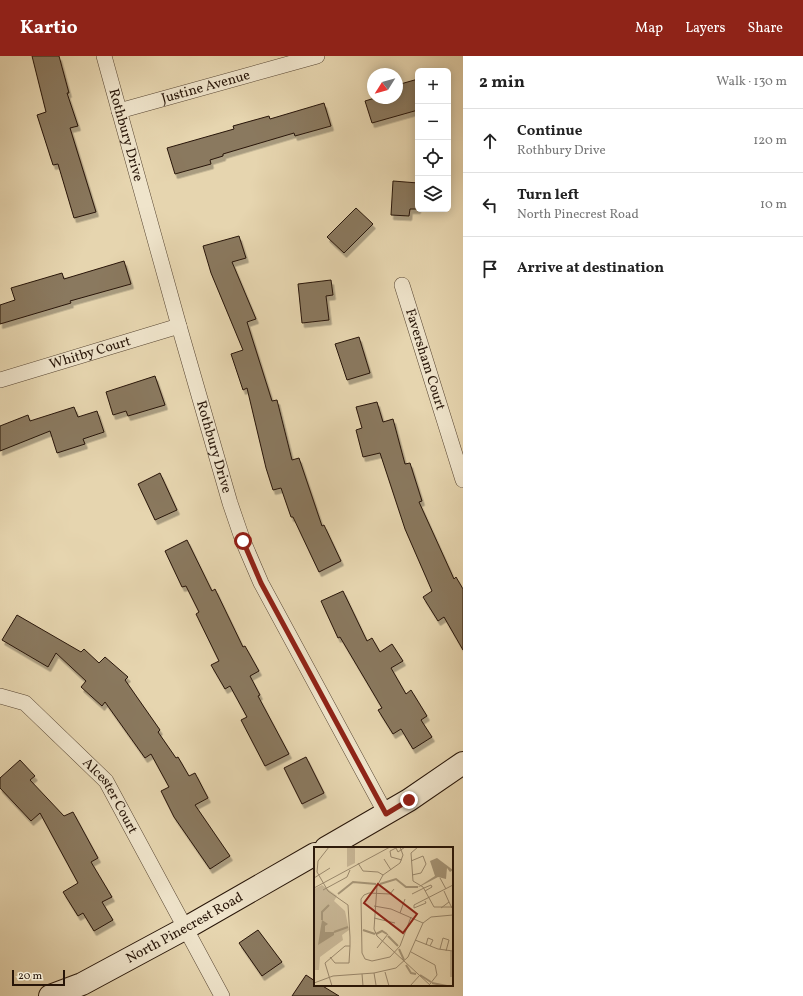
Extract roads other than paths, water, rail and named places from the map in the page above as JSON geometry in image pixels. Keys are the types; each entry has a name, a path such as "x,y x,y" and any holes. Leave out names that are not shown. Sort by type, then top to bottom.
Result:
{"street":[{"name":"Rothbury Drive","path":"104,56 228,496 243,541 261,583 386,814"},
{"name":"Justine Avenue","path":"119,111 317,56"},
{"name":"Faversham Court","path":"402,285 463,480"},
{"name":"Whitby Court","path":"0,380 180,326"},
{"name":"Alcester Court","path":"0,696 25,703 106,781 222,996"},
{"path":"328,847 409,800 463,763"},
{"name":"North Pinecrest Road","path":"50,996 82,984 186,928 314,855"}]}
